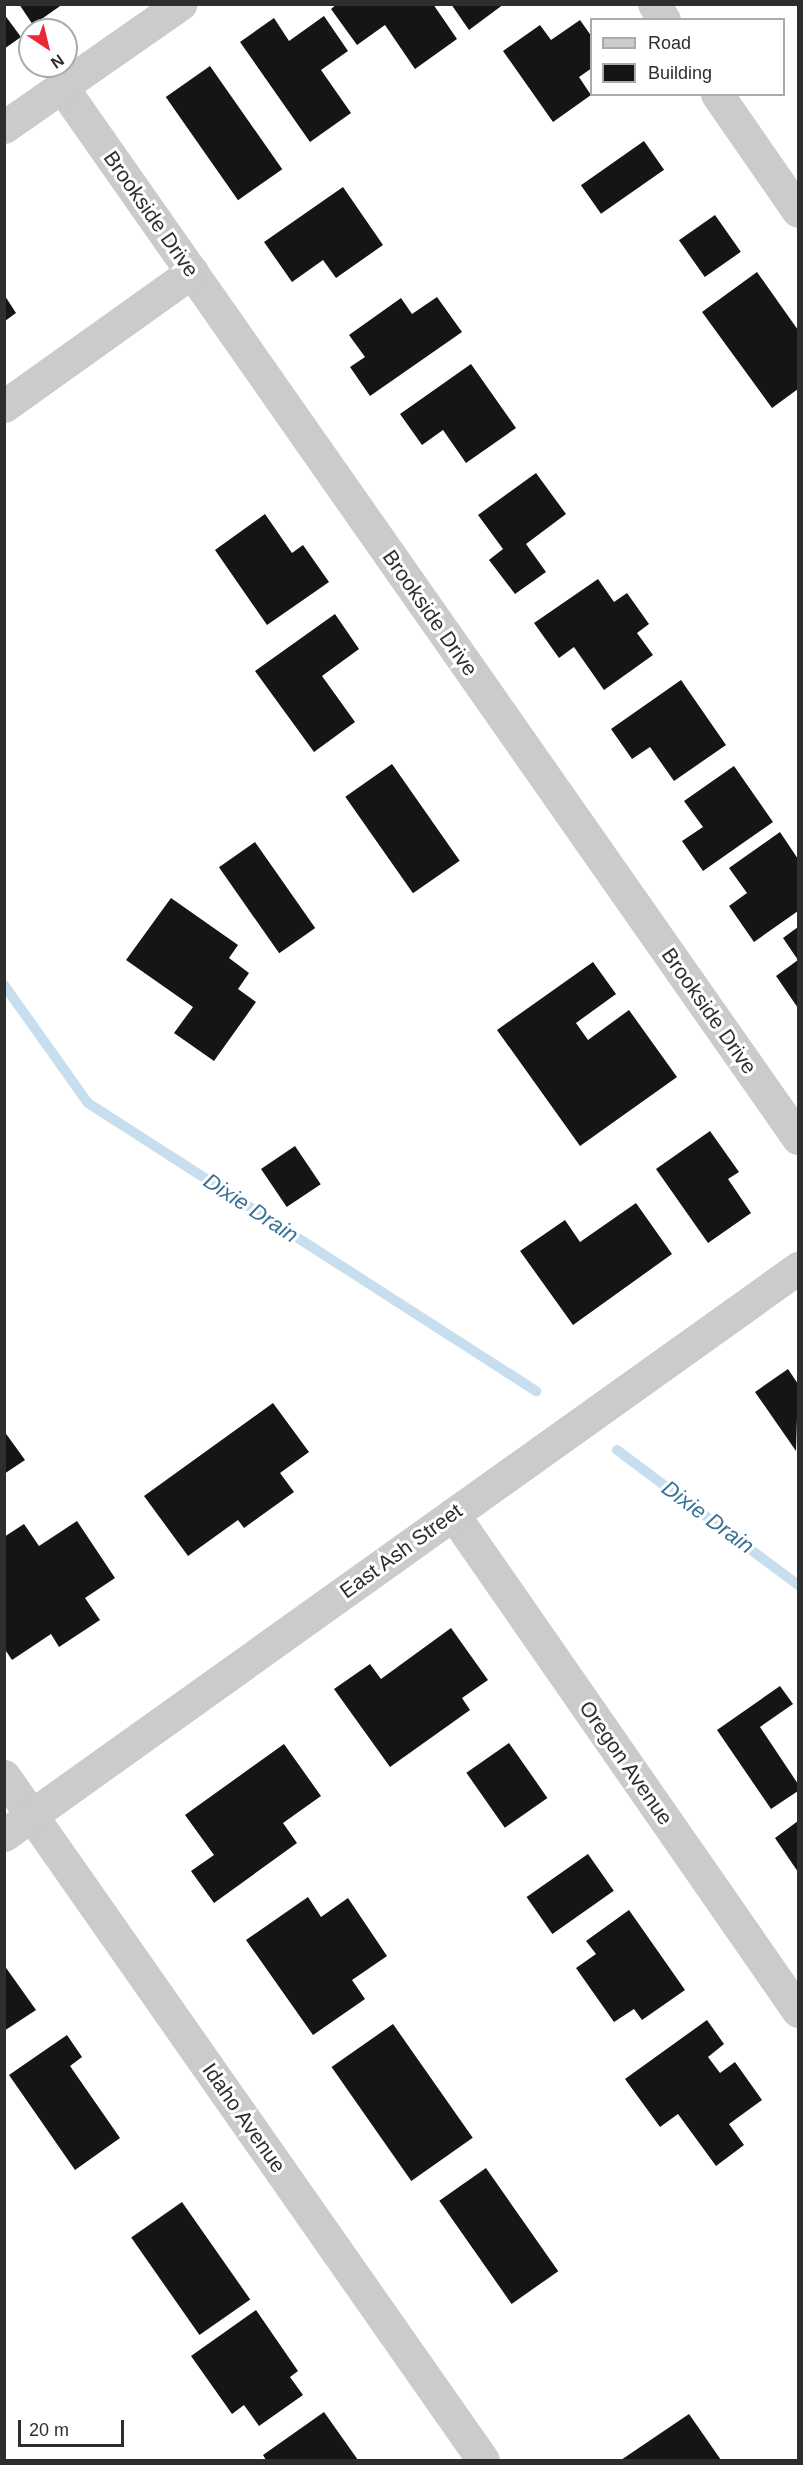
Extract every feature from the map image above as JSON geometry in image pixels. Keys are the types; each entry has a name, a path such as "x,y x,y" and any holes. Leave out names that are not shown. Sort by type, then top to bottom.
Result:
{"street":[{"path":"654,4 663,18"},
{"path":"4,127 62,87 164,9"},
{"name":"Brookside Drive","path":"62,87 798,1138"},
{"path":"718,96 798,211"},
{"path":"4,406 192,272"},
{"name":"East Ash Street","path":"4,1835 798,1268"},
{"name":"Oregon Avenue","path":"453,1514 798,2011"},
{"name":"Idaho Avenue","path":"4,1776 483,2460"}],"building":[{"path":"19,4 63,4 43,18 28,18"},
{"path":"337,4 433,4 457,39 415,69 385,25 357,45 331,9"},
{"path":"451,4 504,4 469,30"},
{"path":"4,14 18,33 18,39 4,49"},
{"path":"324,16 348,51 321,70 351,113 310,142 240,42 274,18 289,41"},
{"path":"580,20 590,34 590,69 579,77 590,96 553,122 503,51 540,25 551,40"},
{"path":"210,66 282,169 238,200 166,97"},
{"path":"644,141 664,170 601,214 581,185"},
{"path":"343,187 383,245 336,278 323,260 292,282 264,242"},
{"path":"715,215 741,252 705,277 679,240"},
{"path":"757,272 798,330 798,389 772,408 702,312"},
{"path":"5,296 16,313 5,321"},
{"path":"437,297 462,332 370,396 350,367 365,357 349,335 401,298 412,314"},
{"path":"471,364 516,428 466,463 443,430 422,445 400,414"},
{"path":"536,473 566,514 526,544 546,572 515,594 489,560 503,549 478,515"},
{"path":"265,514 292,553 303,545 329,582 267,625 215,550"},
{"path":"598,579 614,602 627,593 649,624 637,633 653,655 604,690 574,647 559,658 534,623"},
{"path":"335,614 359,649 322,676 355,722 314,752 255,671"},
{"path":"681,680 726,745 674,781 650,747 632,759 611,729"},
{"path":"392,764 460,861 413,893 345,797"},
{"path":"734,766 773,822 703,871 682,841 703,827 684,801"},
{"path":"780,832 798,859 798,911 754,942 729,906 747,893 729,868"},
{"path":"255,842 315,928 279,953 219,867"},
{"path":"171,898 238,945 229,958 249,973 238,989 256,1002 214,1061 174,1033 193,1007 126,960"},
{"path":"798,927 798,960 783,938"},
{"path":"798,960 798,1008 776,976"},
{"path":"593,962 616,994 576,1023 588,1040 629,1010 677,1077 580,1146 497,1030"},
{"path":"710,1131 739,1172 728,1179 751,1213 708,1243 656,1169"},
{"path":"295,1146 321,1184 287,1207 261,1169"},
{"path":"636,1203 672,1254 573,1325 520,1251 565,1220 580,1242"},
{"path":"788,1369 798,1384 796,1451 755,1392"},
{"path":"273,1403 309,1452 280,1473 294,1492 244,1528 238,1520 188,1556 144,1496"},
{"path":"4,1431 25,1460 4,1474"},
{"path":"77,1521 115,1578 85,1598 100,1620 59,1647 51,1634 12,1660 4,1648 4,1537 24,1524 39,1546"},
{"path":"451,1628 488,1680 462,1698 470,1710 390,1767 334,1689 370,1664 381,1679"},
{"path":"780,1686 793,1704 760,1727 798,1784 798,1791 771,1809 717,1730"},
{"path":"509,1743 547,1798 505,1828 466,1773"},
{"path":"284,1744 321,1796 283,1823 297,1843 214,1903 191,1871 214,1855 185,1815"},
{"path":"798,1821 798,1872 775,1838"},
{"path":"588,1854 614,1891 552,1934 527,1897"},
{"path":"308,1897 321,1917 348,1898 387,1956 352,1980 365,1999 313,2035 246,1940"},
{"path":"629,1910 685,1990 642,2020 634,2009 614,2022 576,1968 596,1954 586,1941"},
{"path":"4,1965 36,2010 4,2031"},
{"path":"707,2020 724,2044 708,2057 720,2073 735,2062 762,2100 729,2124 744,2145 716,2166 678,2114 660,2127 625,2079"},
{"path":"393,2024 473,2138 411,2181 332,2067"},
{"path":"67,2035 82,2057 70,2066 120,2138 75,2170 9,2075"},
{"path":"486,2168 558,2271 512,2304 439,2201"},
{"path":"182,2202 250,2299 199,2335 131,2238"},
{"path":"256,2310 298,2371 290,2377 303,2395 259,2426 244,2405 232,2414 191,2356"},
{"path":"324,2412 358,2460 266,2460 263,2455"},
{"path":"689,2414 721,2460 621,2460"}],"waterway":[{"name":"Dixie Drain","path":"4,985 88,1103 536,1391"},
{"name":"Dixie Drain","path":"617,1450 798,1585"}]}
